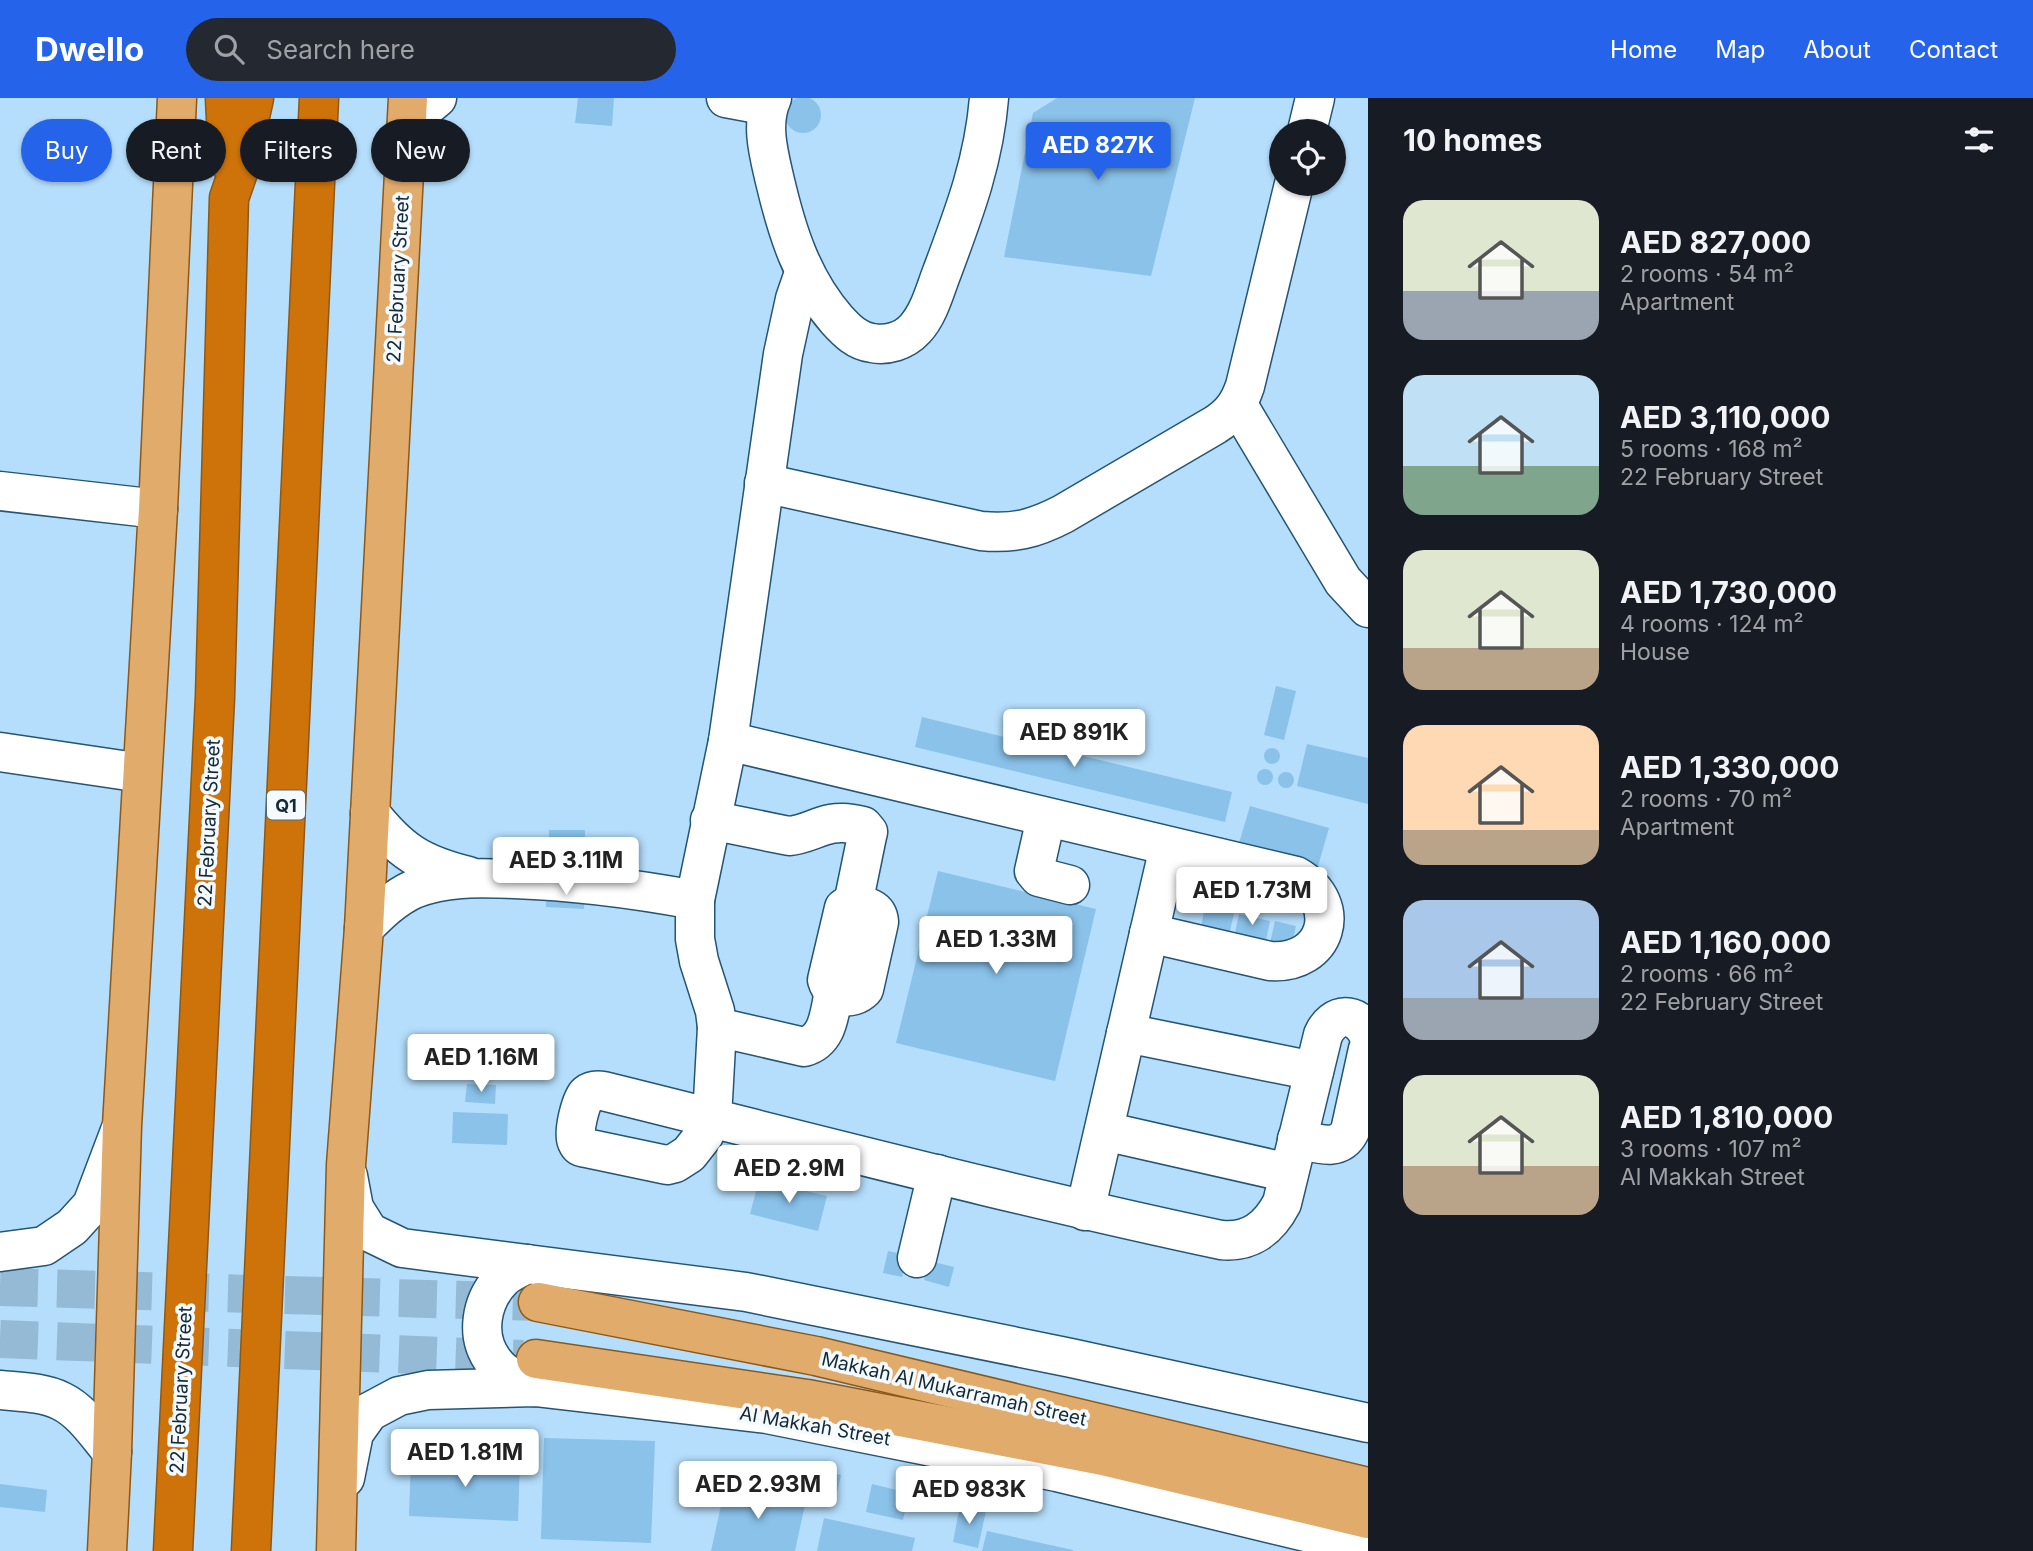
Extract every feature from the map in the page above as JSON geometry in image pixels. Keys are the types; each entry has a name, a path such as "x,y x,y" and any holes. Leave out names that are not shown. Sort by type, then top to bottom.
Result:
{"highway":[{"path":"225,98 229,198"},
{"name":"22 February Street","path":"173,1551 215,697 229,198 238,172 254,98"},
{"name":"Q1","path":"251,1551 319,98"}],"main road":[{"path":"107,1551 122,1126 158,509 177,98"},
{"name":"22 February Street","path":"336,1534 346,1165 364,928 408,110"},
{"name":"Makkah Al Mukarramah Street","path":"538,1302 816,1356 1368,1487"},
{"name":"Makkah Al Mukarramah Street","path":"536,1373 807,1399 1103,1456 1368,1519"}],"street":[{"path":"408,110 437,98"},
{"path":"726,98 770,102 766,135 771,165 793,248 804,272 837,320 852,335 863,341 885,344 906,337 927,310 980,163 989,98"},
{"path":"1310,119 1315,98"},
{"path":"764,484 981,531 1002,533 1024,530 1054,519 1215,425 1238,405 1245,386 1291,196"},
{"path":"804,272 788,326 728,741 695,900 695,939 717,1027 712,1118 1086,1211 1221,1240 1241,1240 1260,1231 1275,1216 1282,1203 1327,1026 1346,1017 1364,1026 1368,1034"},
{"path":"1238,405 1343,581 1368,608"},
{"path":"0,491 158,509"},
{"path":"728,741 1296,876 1317,892 1325,917 1323,930 1308,952 1297,959 1284,962 1149,933"},
{"path":"0,752 142,774"},
{"path":"370,813 389,837 414,857 443,870 473,877"},
{"path":"1046,818 1034,871 1039,877 1070,885"},
{"path":"710,820 789,836 836,823 847,822 863,826 868,832 853,904 874,910 879,917 864,989 846,997 834,992 824,1032 814,1044 804,1047 717,1027"},
{"path":"1086,1211 1169,847"},
{"path":"364,928 386,906 412,890 442,880 473,877 608,885 695,900"},
{"path":"1126,1033 1314,1071"},
{"path":"1104,1131 1293,1156 1341,1143 1350,1131 1368,1049"},
{"path":"0,1252 44,1246 72,1227 92,1205 122,1126"},
{"path":"346,1165 354,1208 369,1232 402,1248 747,1292 1368,1423"},
{"path":"917,1258 937,1174"},
{"path":"527,1264 505,1276 489,1294 482,1317 484,1341 494,1363 512,1379 536,1373"},
{"name":"Al Makkah Street","path":"336,1534 354,1433 369,1412 399,1396 536,1373 767,1414 1057,1472 1368,1546"},
{"path":"0,1390 40,1394 61,1401 81,1415 112,1452"}],"building":[{"path":"803,97 816,102 821,115 816,128 803,133 790,128 785,115 790,102"},
{"path":"578,98 614,98 612,126 575,123"},
{"path":"1057,98 1195,98 1151,276 1004,257 1033,113"},
{"path":"1276,686 1296,691 1284,740 1264,735"},
{"path":"922,717 1232,792 1225,822 915,747"},
{"path":"1307,744 1368,758 1368,804 1297,786"},
{"path":"1272,748 1278,750 1278,762 1272,764 1266,762 1264,756 1266,750"},
{"path":"1265,769 1271,771 1271,783 1265,785 1259,783 1257,777 1259,771"},
{"path":"1283,772 1289,772 1294,780 1292,786 1283,788 1278,783 1278,777"},
{"path":"1250,806 1329,828 1316,873 1237,850"},
{"path":"549,830 585,830 585,852 549,852"},
{"path":"938,871 1096,909 1055,1081 896,1043"},
{"path":"547,886 585,887 584,909 546,907"},
{"path":"1205,907 1234,913 1230,931 1201,926"},
{"path":"1239,914 1270,921 1266,940 1235,933"},
{"path":"1275,921 1296,926 1291,948 1270,943"},
{"path":"467,1084 496,1085 495,1104 465,1102"},
{"path":"453,1112 508,1114 507,1145 452,1143"},
{"path":"759,1180 827,1196 818,1231 750,1214"},
{"path":"888,1251 907,1255 902,1277 883,1273"},
{"path":"929,1261 954,1267 949,1287 924,1280"},
{"path":"544,1438 655,1441 651,1543 541,1539"},
{"path":"411,1457 520,1461 518,1521 409,1516"},
{"path":"804,1467 841,1475 836,1497 799,1489"},
{"path":"726,1483 806,1500 795,1551 711,1551"},
{"path":"0,1484 47,1490 45,1512 0,1507"},
{"path":"872,1484 909,1493 903,1520 866,1512"},
{"path":"960,1505 986,1511 978,1548 953,1542"},
{"path":"824,1518 915,1538 912,1551 817,1551"},
{"path":"987,1531 1073,1550 1073,1551 982,1551"}],"tunnel":[{"path":"0,1287 538,1302"},
{"path":"0,1339 523,1359"}]}
